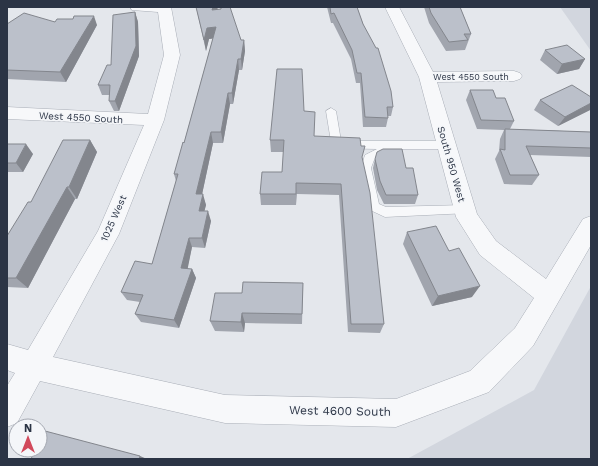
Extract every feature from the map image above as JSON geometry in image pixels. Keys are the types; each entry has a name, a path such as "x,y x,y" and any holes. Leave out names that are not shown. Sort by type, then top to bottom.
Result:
{"street":[{"path":"137,7 164,7"},
{"name":"1025 West","path":"7,413 108,234 155,120 172,55 164,7"},
{"name":"South 950 West","path":"392,7 427,77 467,217 488,248 549,296"},
{"name":"West 4550 South","path":"427,77 514,76"},
{"name":"West 4550 South","path":"7,113 155,120"},
{"name":"West 4600 South","path":"7,357 34,366 225,409 396,413 479,382 524,337 591,224"}],"lane":[{"path":"331,112 336,145 447,145"},
{"path":"391,145 369,158 366,168 374,207 385,212 465,210"}],"shaded area":[{"path":"560,7 591,7 591,51"},
{"path":"591,286 591,459 407,459 534,390"}],"building":[{"path":"196,7 213,7 212,10 221,9 221,7 230,7 241,40 244,40 241,59 238,59 232,93 228,93 221,132 211,132 196,194 203,194 199,211 208,211 202,238 189,238 181,268 192,269 174,320 135,314 143,295 121,292 135,261 152,264 178,174 174,174 216,27 207,28 204,40"},
{"path":"330,7 357,7 363,24 376,48 378,48 391,91 393,107 387,107 388,118 365,117 361,73 357,73 352,50 334,13 331,14"},
{"path":"429,7 460,7 471,34 464,34 468,40 449,42 431,13"},
{"path":"135,12 136,46 115,101 109,101 110,85 98,85 107,65 111,65 113,15"},
{"path":"24,13 55,22 57,19 73,19 74,16 94,16 60,72 7,70 7,24"},
{"path":"567,45 585,59 562,64 545,50"},
{"path":"277,69 302,69 304,111 315,112 314,136 360,138 361,146 365,146 362,157 370,193 384,324 351,324 341,184 296,183 296,194 260,194 262,172 282,172 284,140 270,140"},
{"path":"572,85 591,97 591,103 565,117 540,100"},
{"path":"470,90 493,90 496,98 505,98 514,121 481,120"},
{"path":"505,129 591,132 591,148 526,146 539,175 510,175 500,149 505,150"},
{"path":"63,140 90,140 69,187 67,187 16,278 7,278 7,236 28,202 31,202"},
{"path":"7,144 26,144 16,163 7,163"},
{"path":"383,149 402,149 406,168 413,168 418,195 386,195 380,181 375,159 377,152"},
{"path":"436,226 449,251 459,248 480,286 438,296 407,232"},
{"path":"243,282 303,283 302,314 242,313 241,322 210,321 215,293 242,293"},
{"path":"48,432 140,456 139,459 31,459 48,458"}]}
